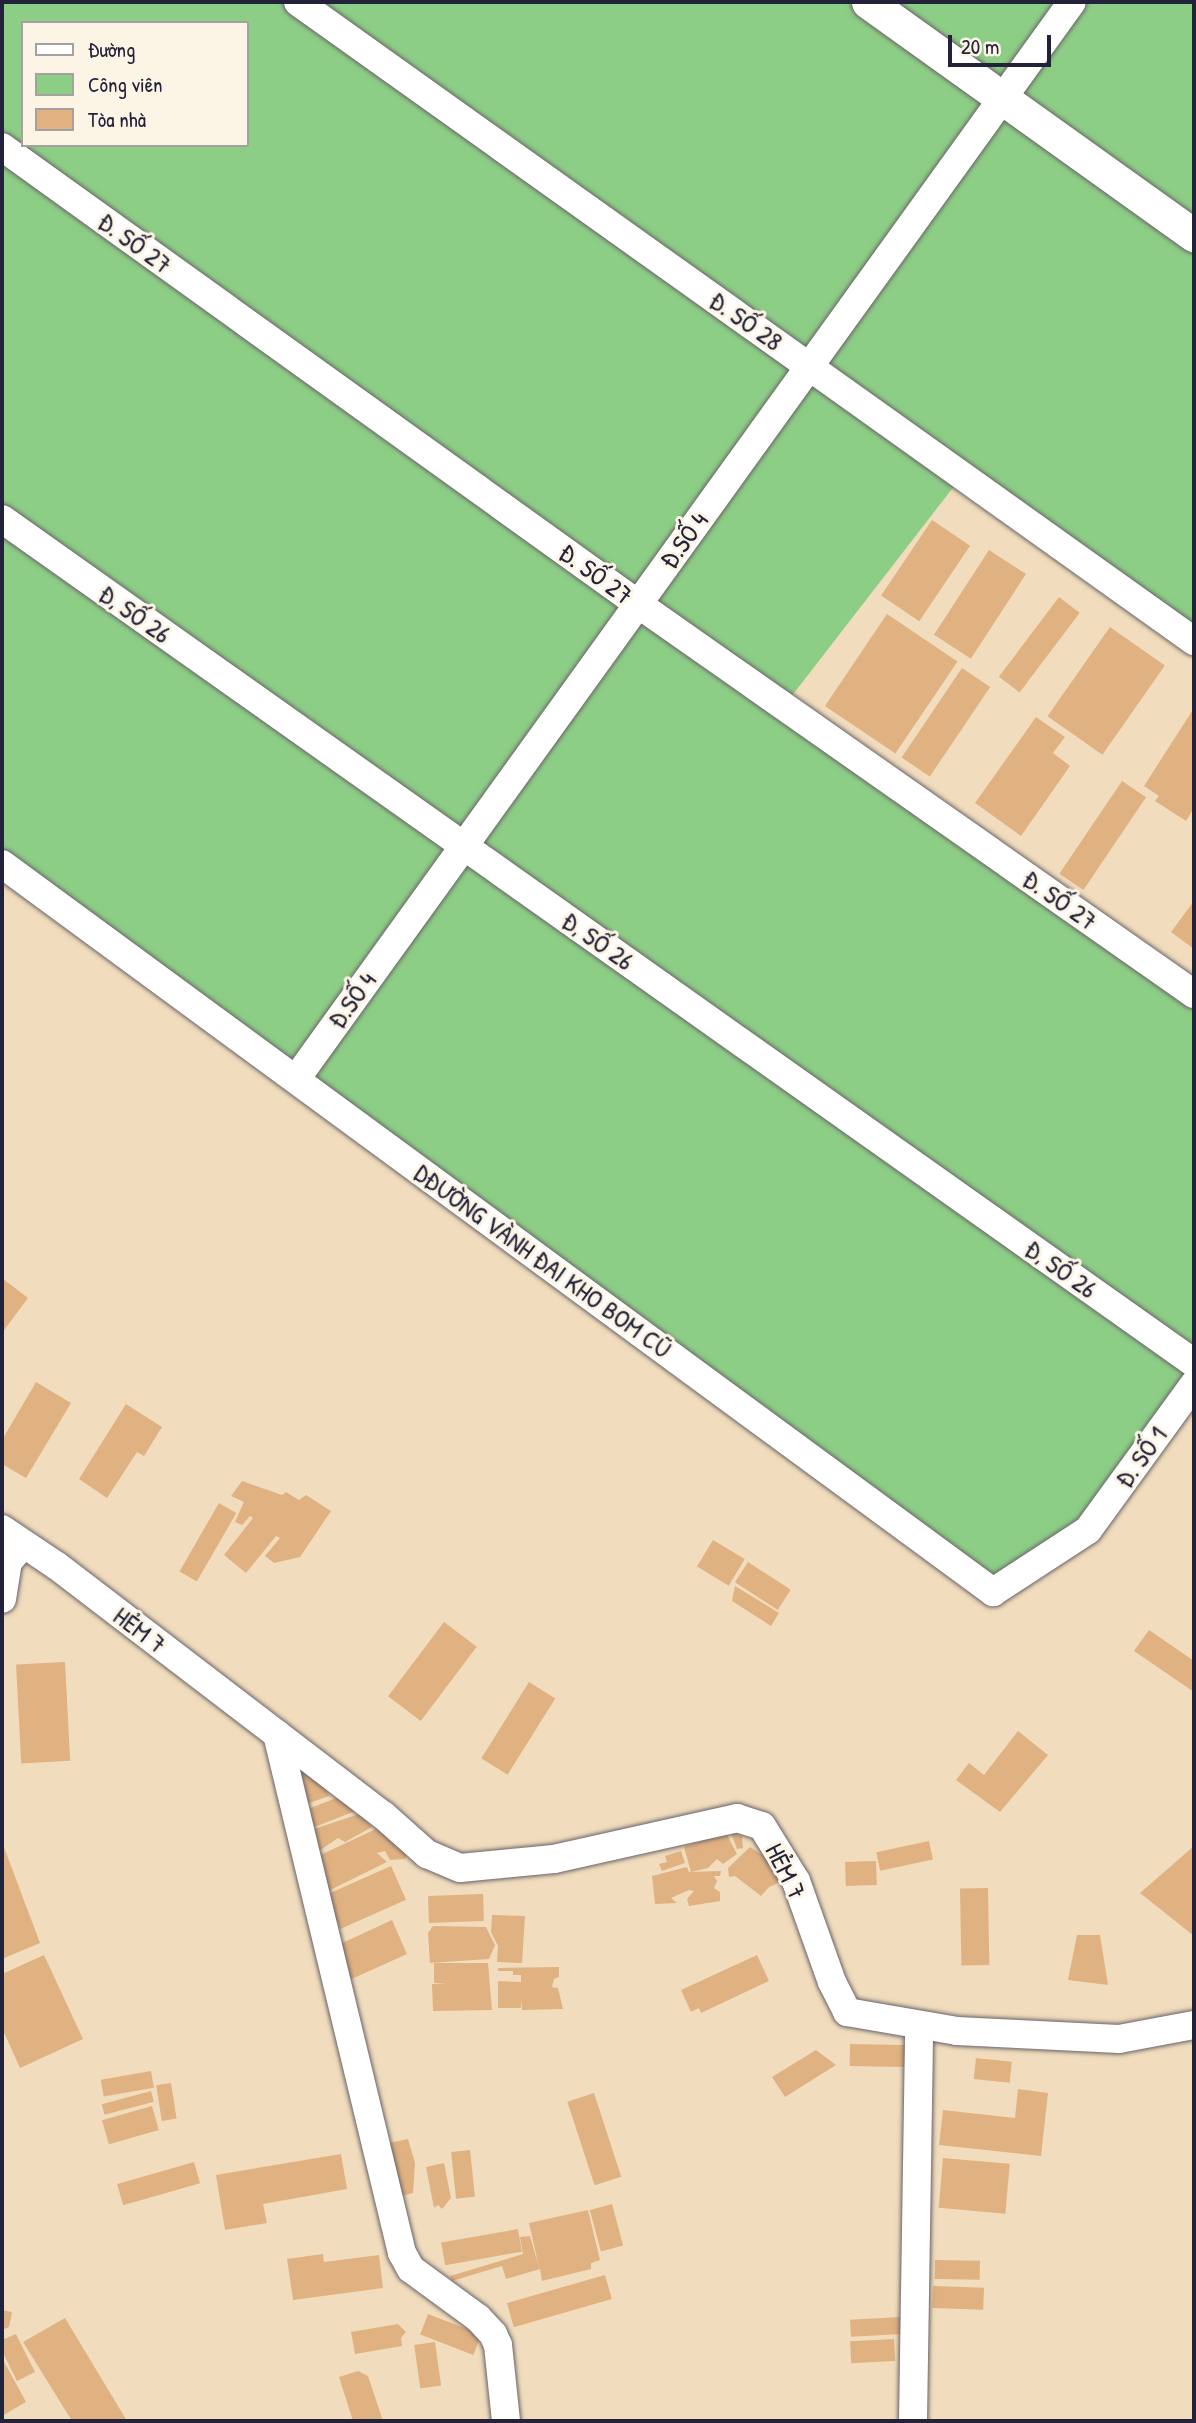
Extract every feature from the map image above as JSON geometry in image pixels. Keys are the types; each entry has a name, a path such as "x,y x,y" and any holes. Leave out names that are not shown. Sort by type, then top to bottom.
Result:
{"street":[{"name":"Đ. SỐ 28","path":"298,2 1194,641"},
{"path":"868,2 1194,235"},
{"name":"Đ.SỐ 4","path":"296,1079 1072,2"},
{"name":"Đ. SỐ 27","path":"2,147 638,604 1194,994"},
{"name":"Đ, SỐ 26","path":"2,519 1194,1363"},
{"path":"2,864 712,1385"},
{"name":"DĐƯỜNG VÀNH ĐAI KHO BOM CŨ","path":"2,864 993,1592 1088,1530"},
{"name":"Đ. SỐ 1","path":"1088,1530 1194,1384"},
{"path":"2,1599 12,1536"},
{"name":"HẺM 7","path":"12,1536 383,1815 427,1854 460,1868 554,1859 737,1818 762,1826 796,1881 832,1982 847,2012 957,2031 1119,2039 1194,2025"},
{"path":"277,1734 402,2253 411,2269 478,2318 494,2334 498,2345 506,2421"},
{"path":"913,2421 919,2025"}],"green space":[{"path":"2,2 1194,2 1194,641 962,476 784,706 1194,994 1194,1384 1088,1530 993,1592 2,876"}],"building":[{"path":"932,520 970,546 919,621 881,595"},
{"path":"989,550 1026,574 971,659 934,635"},
{"path":"1059,597 1080,613 1020,693 999,677"},
{"path":"887,614 957,662 895,754 825,706"},
{"path":"1110,627 1165,665 1102,755 1047,716"},
{"path":"962,668 990,687 930,777 902,758"},
{"path":"1194,708 1194,808 1186,821 1155,801 1159,796 1144,786"},
{"path":"1036,717 1065,737 1053,753 1070,766 1021,836 975,803"},
{"path":"1122,781 1146,797 1083,890 1059,874"},
{"path":"1194,901 1194,949 1171,932"},
{"path":"2,1278 28,1298 2,1333"},
{"path":"36,1382 71,1403 26,1478 2,1464 2,1440"},
{"path":"126,1404 162,1427 144,1456 137,1452 107,1498 79,1479"},
{"path":"242,1481 282,1495 286,1492 299,1500 306,1495 331,1511 300,1557 274,1563 265,1556 280,1538 276,1536 246,1573 224,1555 253,1518 250,1516 242,1525 235,1522 244,1502 231,1496"},
{"path":"219,1503 236,1513 197,1581 180,1571"},
{"path":"713,1540 745,1559 729,1586 697,1567"},
{"path":"748,1562 791,1590 778,1610 735,1582"},
{"path":"735,1586 779,1613 771,1626 732,1601"},
{"path":"444,1622 477,1647 421,1721 388,1696"},
{"path":"1149,1630 1194,1661 1194,1692 1134,1651"},
{"path":"65,1662 70,1761 21,1763 16,1665"},
{"path":"529,1682 555,1698 508,1775 481,1758"},
{"path":"1018,1731 1048,1755 1000,1812 956,1780 969,1763 984,1775"},
{"path":"309,1767 323,1781 329,1796 301,1806 290,1774"},
{"path":"339,1797 358,1810 307,1830 300,1812"},
{"path":"359,1814 372,1827 345,1842 338,1838 313,1855 305,1832"},
{"path":"376,1829 407,1854 405,1859 390,1860 385,1851 377,1853 387,1862 320,1895 314,1858"},
{"path":"726,1833 737,1854 723,1864 717,1859 708,1868 691,1872 684,1847"},
{"path":"731,1833 742,1836 743,1848 737,1849"},
{"path":"929,1841 933,1860 880,1871 876,1852"},
{"path":"2,1842 40,1943 2,1959"},
{"path":"1194,1846 1194,1936 1140,1893"},
{"path":"750,1847 770,1860 773,1871 785,1880 769,1887 761,1896 735,1876 729,1877 728,1868"},
{"path":"681,1851 685,1863 662,1871 659,1864 667,1862 665,1856"},
{"path":"876,1861 877,1885 846,1886 845,1862"},
{"path":"391,1866 406,1900 340,1929 325,1895"},
{"path":"687,1867 689,1872 721,1871 720,1876 714,1876 717,1881 714,1888 720,1892 720,1901 689,1906 687,1899 694,1891 689,1890 671,1898 677,1903 655,1904 652,1876"},
{"path":"960,1888 988,1888 989,1965 961,1965"},
{"path":"483,1894 484,1921 429,1923 428,1896"},
{"path":"492,1915 525,1916 522,1963 497,1962 498,1946 491,1932"},
{"path":"392,1920 407,1954 345,1982 338,1945"},
{"path":"433,1926 486,1927 495,1945 489,1959 430,1963 428,1933"},
{"path":"1077,1935 1100,1935 1108,1985 1068,1980"},
{"path":"44,1955 83,2039 20,2068 2,2028 2,1974"},
{"path":"757,1955 769,1981 701,2013 699,2008 691,2012 681,1990"},
{"path":"434,1963 488,1963 492,2010 433,2011 432,1984 447,1984 434,1983"},
{"path":"559,1967 559,1977 554,1979 552,1987 558,1988 563,2009 522,2010 522,2000 521,2008 498,2008 498,1981 521,1982 521,1975 513,1975 513,1971 498,1971 498,1968"},
{"path":"850,2044 905,2045 905,2067 850,2066"},
{"path":"816,2050 836,2065 785,2097 772,2077"},
{"path":"976,2058 1012,2062 1010,2083 974,2079"},
{"path":"151,2071 154,2088 104,2097 101,2080"},
{"path":"171,2083 177,2119 162,2121 156,2085"},
{"path":"1018,2089 1048,2093 1041,2156 939,2145 943,2110 1015,2118"},
{"path":"151,2091 154,2102 105,2115 102,2104"},
{"path":"594,2093 621,2177 595,2185 567,2102"},
{"path":"152,2106 159,2130 109,2144 102,2120"},
{"path":"408,2139 415,2163 413,2193 397,2197 384,2144"},
{"path":"470,2150 475,2197 456,2199 451,2152"},
{"path":"341,2154 347,2189 263,2204 267,2223 225,2230 216,2175"},
{"path":"943,2158 1010,2164 1005,2214 939,2208"},
{"path":"194,2162 200,2183 123,2205 117,2184"},
{"path":"444,2163 451,2198 442,2209 438,2205 434,2208 426,2167"},
{"path":"612,2204 623,2246 601,2251 590,2210"},
{"path":"588,2210 600,2260 591,2263 591,2269 542,2281 540,2269 506,2279 502,2266 452,2281 450,2276 523,2254 520,2237 530,2236 539,2267 529,2223"},
{"path":"518,2229 522,2252 445,2265 441,2243"},
{"path":"323,2254 324,2262 379,2255 383,2288 293,2300 287,2259"},
{"path":"935,2260 980,2261 980,2280 935,2279"},
{"path":"605,2275 612,2299 514,2327 507,2303"},
{"path":"933,2286 984,2288 983,2310 932,2308"},
{"path":"2,2310 12,2312 9,2327 2,2330"},
{"path":"428,2314 481,2334 473,2355 420,2335"},
{"path":"901,2317 902,2334 851,2337 850,2320"},
{"path":"65,2318 127,2421 72,2421 23,2342"},
{"path":"398,2324 406,2332 401,2338 402,2346 355,2354 351,2332"},
{"path":"16,2334 35,2372 17,2381 2,2351 2,2340"},
{"path":"894,2339 895,2361 851,2363 850,2341"},
{"path":"435,2342 441,2386 420,2388 414,2345"},
{"path":"2,2358 26,2402 2,2416"},
{"path":"358,2371 368,2376 383,2421 353,2421 339,2377"}]}
